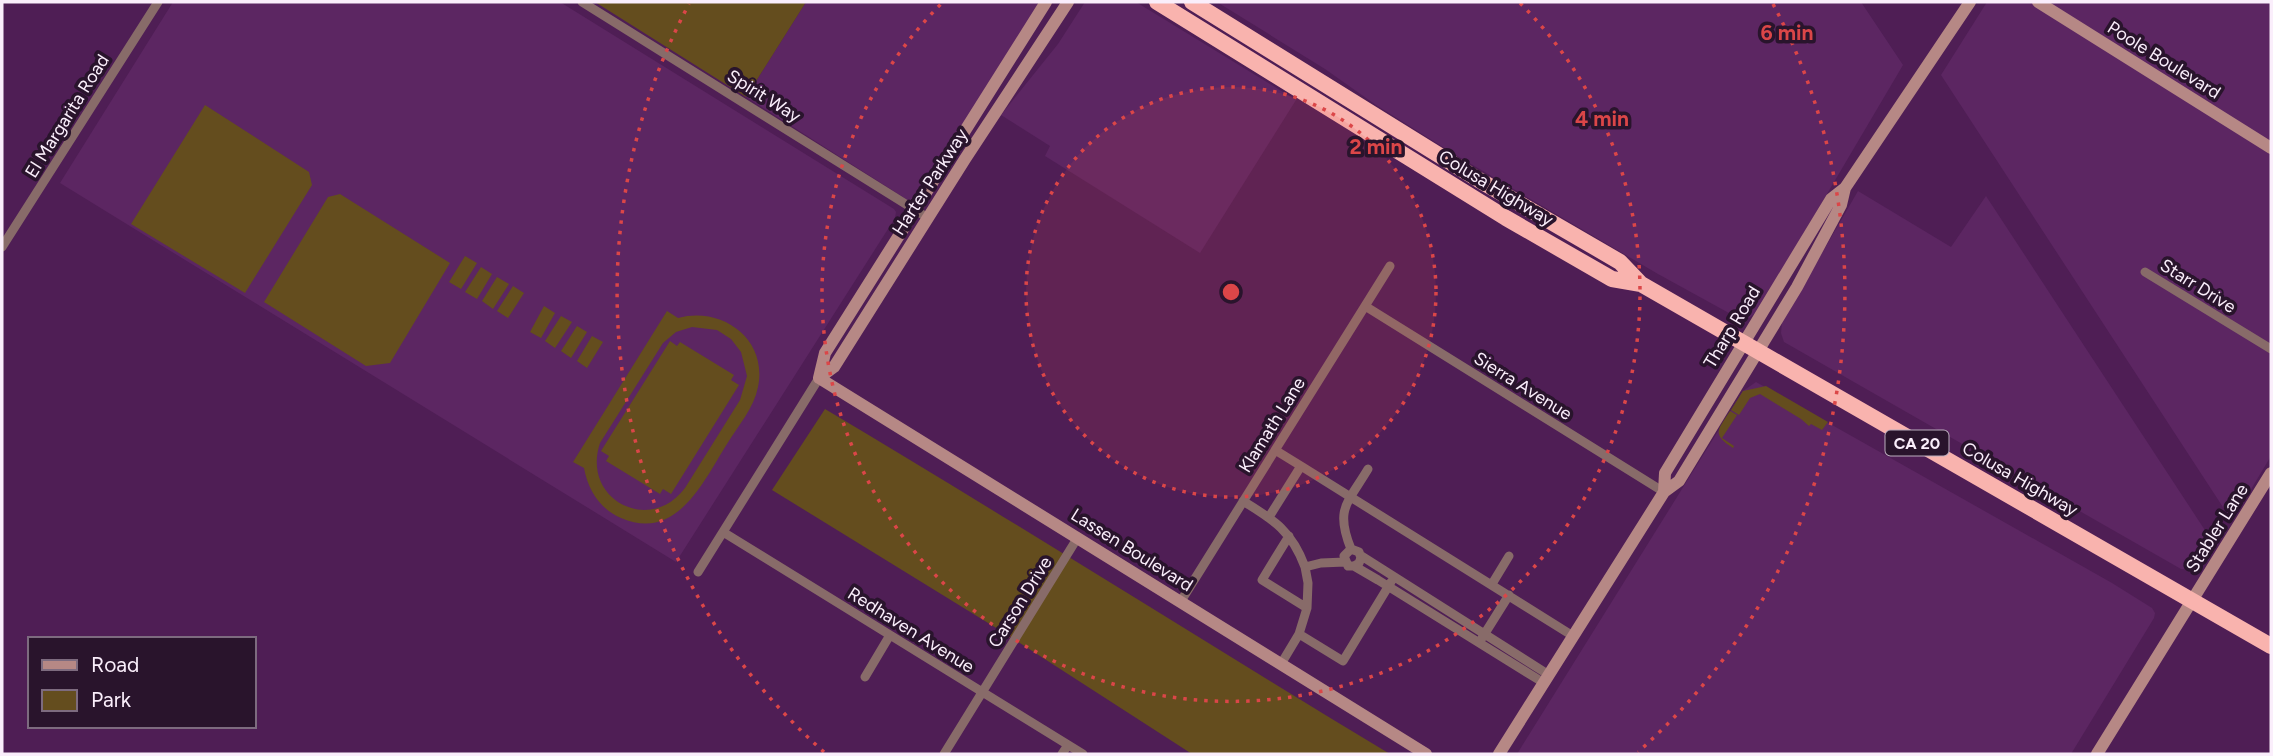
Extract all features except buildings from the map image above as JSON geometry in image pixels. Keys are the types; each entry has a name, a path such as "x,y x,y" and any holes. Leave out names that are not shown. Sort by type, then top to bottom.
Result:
{"highway":[{"name":"Colusa Highway","path":"1157,2 1526,229 1612,279 1641,284"},
{"name":"Colusa Highway","path":"1192,2 1479,180 1620,262 1641,284 2271,646"}],"street":[{"name":"El Margarita Road","path":"2,247 158,2"},
{"name":"Spirit Way","path":"582,2 928,218"},
{"name":"Harter Parkway","path":"698,572 819,377 825,354 1046,2"},
{"name":"Harter Parkway","path":"819,377 834,367 1068,2"},
{"name":"Tharp Road","path":"1664,492 1665,473 1831,199 1845,188 1970,2"},
{"name":"Poole Boulevard","path":"2038,2 2271,148"},
{"name":"Tharp Road","path":"1499,754 1664,492 1679,481 1759,351 1841,205 1845,188"},
{"name":"Klamath Lane","path":"1181,601 1390,266"},
{"name":"Starr Drive","path":"2145,272 2271,349"},
{"name":"Sierra Avenue","path":"1365,306 1664,492"},
{"name":"Lassen Boulevard","path":"819,377 1426,754"},
{"path":"1275,450 1573,636"},
{"path":"1269,517 1301,466"},
{"path":"1351,550 1342,518 1343,510 1368,469"},
{"name":"Stabler Lane","path":"2097,754 2271,473"},
{"path":"1243,501 1269,517 1289,536 1299,550 1305,567 1308,583 1307,608 1299,634 1281,664"},
{"name":"Redhaven Avenue","path":"723,532 1083,754"},
{"path":"1289,536 1262,580 1307,608"},
{"name":"Carson Drive","path":"944,754 1078,537"},
{"path":"1391,582 1356,550 1345,554 1348,566 1391,582 1546,679"},
{"path":"1354,566 1359,563 1360,555"},
{"path":"1492,584 1509,556"},
{"path":"1305,567 1345,562"},
{"path":"1299,634 1343,661 1391,582"},
{"path":"1482,639 1509,595"},
{"path":"865,677 890,635"},
{"path":"1062,754 1068,745"}],"shaded area":[{"path":"173,2 560,2 894,209 895,218 676,562 60,183"},
{"path":"806,2 1041,2 914,204 746,97"},
{"path":"1085,2 1136,2 1296,100 1200,253 1045,156 1050,146 1001,115 1058,44"},
{"path":"1217,2 1861,2 1903,65 1758,311 1749,318 1738,318 1454,154"},
{"path":"1987,2 2271,2 2271,456 2232,521 1941,75"},
{"path":"1858,191 1951,247 1986,196 2212,541 2197,566 2189,570 2181,569 1784,342 1782,322"},
{"path":"1756,382 2152,608 2154,618 2071,754 1517,754 1743,391"}],"green space":[{"path":"595,2 806,2 746,97"},
{"path":"205,105 309,172 312,185 245,293 131,224"},
{"path":"340,194 450,263 390,363 366,366 264,302 328,197"},
{"path":"465,256 477,263 461,289 449,282"},
{"path":"481,267 492,274 477,299 465,292"},
{"path":"497,277 509,284 493,309 482,301"},
{"path":"513,286 524,293 508,318 497,311"},
{"path":"544,306 555,313 541,338 530,332"},
{"path":"667,311 678,318 710,317 725,322 749,341 756,354 759,370 758,387 753,402 698,490 673,515 658,522 641,523 621,518 601,504 589,484 584,468 573,462","holes":["692,327 717,330 731,339 741,352 747,376 740,400 685,488 671,502 654,509 638,509 622,504 609,495 600,481 597,463 600,443 663,343 676,332"]},
{"path":"561,316 572,322 555,348 545,341"},
{"path":"577,326 587,332 571,358 561,351"},
{"path":"592,336 603,342 587,368 577,361"},
{"path":"670,341 677,346 680,342 734,375 731,380 739,385 671,494 663,489 660,494 606,461 609,456 601,451"},
{"path":"1766,386 1828,422 1822,430 1811,424 1809,426 1760,394 1750,398 1739,415 1731,410 1743,391"},
{"path":"825,409 1390,754 1192,754 1006,634 772,490"},
{"path":"1730,411 1737,415 1722,438 1734,446 1733,448 1722,439 1719,435 1722,423"}]}
